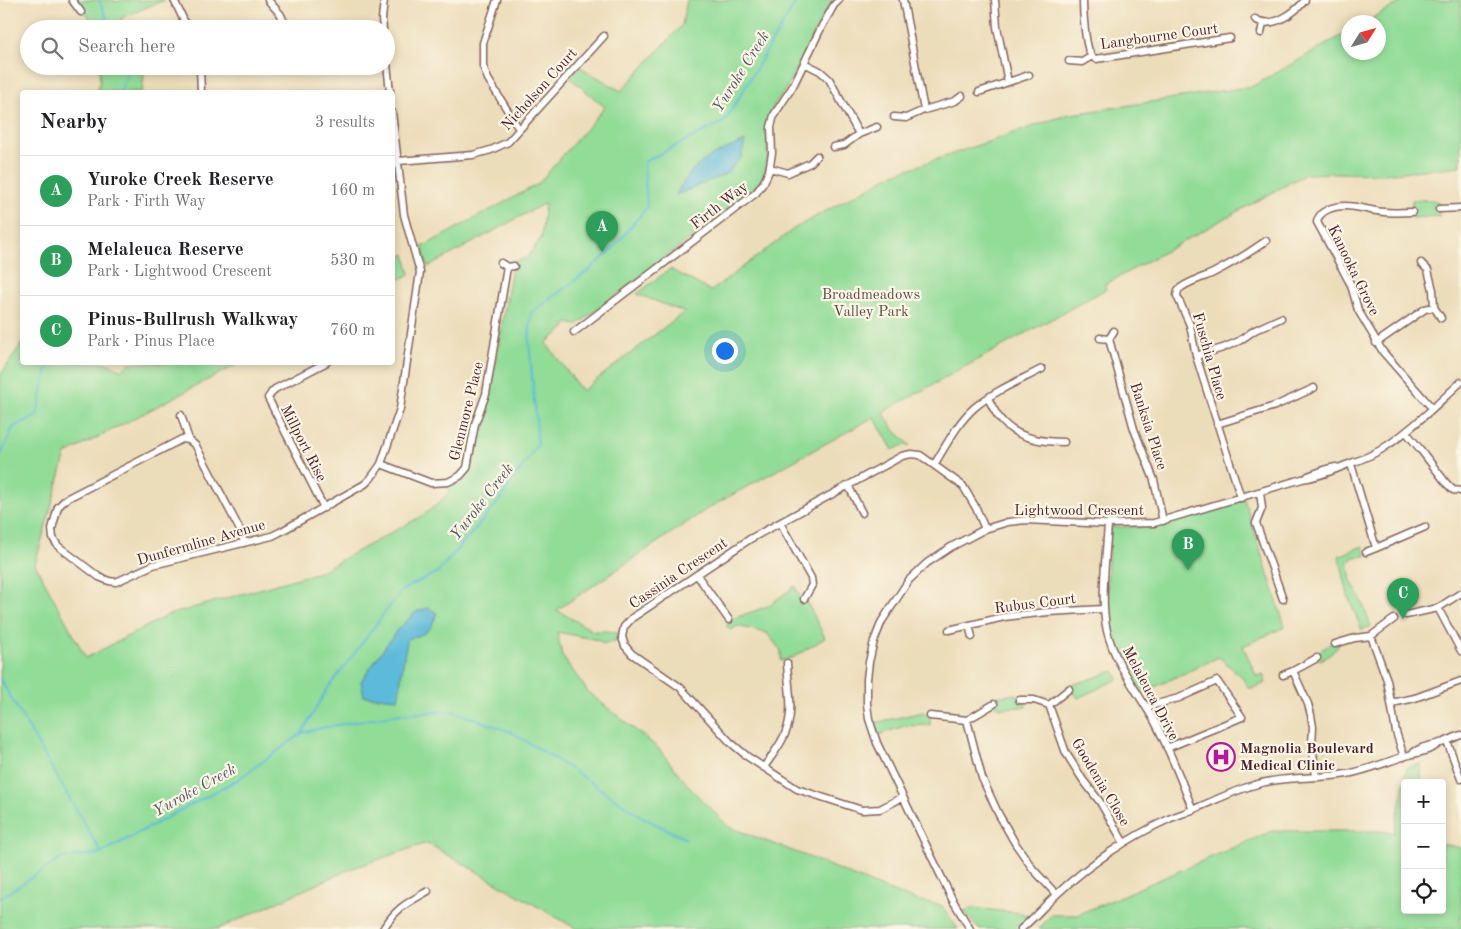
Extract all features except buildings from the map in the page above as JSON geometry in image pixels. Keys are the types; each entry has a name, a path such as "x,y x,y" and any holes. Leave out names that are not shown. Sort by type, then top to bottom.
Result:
{"street":[{"path":"72,0 81,12"},
{"path":"174,0 184,20"},
{"path":"268,0 283,20"},
{"path":"382,20 384,0"},
{"path":"497,0 483,43 483,66 488,79 519,129"},
{"name":"Firth Way","path":"574,332 756,192 764,182 770,168 772,153 771,127 774,115 793,86 820,30 838,0"},
{"path":"903,0 924,110"},
{"path":"995,0 997,27 1008,82"},
{"name":"Langbourne Court","path":"1083,0 1084,24 1089,50 1096,59 1230,38"},
{"path":"1255,19 1264,23 1273,22 1288,14 1305,0"},
{"path":"1261,33 1264,23"},
{"name":"Nicholson Court","path":"398,161 473,155 491,150 508,142 604,36"},
{"name":"Langbourne Court","path":"1069,61 1082,62 1092,56"},
{"path":"804,63 820,71 830,79 859,134"},
{"path":"200,75 201,90"},
{"path":"388,75 390,90"},
{"path":"979,92 1029,75"},
{"path":"894,117 906,118 924,110 955,101 962,96"},
{"path":"833,148 844,145 859,134 877,127"},
{"name":"Dunfermline Avenue","path":"189,440 182,439 66,499 58,507 52,530 53,538 58,546 99,577 116,582 153,565 267,538 365,484 381,464 400,409 420,272 404,215 395,136"},
{"path":"770,168 788,173 810,163 817,156"},
{"path":"395,188 401,186"},
{"name":"Kanooka Grove","path":"1412,212 1384,212 1345,206 1331,208 1322,212 1318,217 1318,224 1350,285 1358,310 1376,342 1432,408"},
{"path":"1439,209 1461,208"},
{"name":"Fuschia Place","path":"1240,498 1196,356 1190,325 1177,296 1178,290 1184,284 1211,274 1240,259 1266,242"},
{"path":"1421,263 1428,270 1433,290 1434,307 1441,318"},
{"name":"Glenmore Place","path":"381,464 430,483 448,482 460,476 467,468 475,424 486,394 507,265"},
{"path":"1376,342 1426,309 1434,307"},
{"path":"1196,356 1223,348 1281,318"},
{"path":"1100,338 1109,339 1114,331"},
{"name":"Banksia Place","path":"1109,339 1134,429 1154,480 1163,521"},
{"name":"Millport Rise","path":"321,365 275,390 268,398 324,508"},
{"path":"934,465 962,422 973,409 988,398 1042,369"},
{"name":"Lightwood Crescent","path":"970,929 952,900 877,743 869,719 867,704 868,662 874,641 882,622 909,580 937,555 985,529 1008,522 1026,520 1108,524 1154,523 1302,479 1328,469 1348,465 1388,446 1461,382"},
{"path":"1217,424 1275,406 1314,388"},
{"path":"988,398 1001,420 1016,432 1052,442 1064,442"},
{"path":"181,415 189,440 196,446 241,532 244,543"},
{"path":"1406,432 1447,484 1453,490 1461,491"},
{"name":"Cassinia Crescent","path":"903,797 880,809 862,810 797,789 748,757 730,742 681,688 632,654 625,646 622,637 624,627 632,618 750,539 902,456 920,455 963,486 976,508 985,529"},
{"path":"1348,465 1376,548"},
{"path":"848,485 862,513"},
{"path":"1260,492 1262,508 1256,523 1283,599"},
{"path":"780,523 811,578 812,584 804,599"},
{"name":"Melaleuca Drive","path":"1108,524 1104,608 1107,631 1114,650 1156,723 1193,810"},
{"path":"1366,552 1425,526"},
{"path":"697,575 729,620"},
{"path":"1406,615 1438,608 1461,593"},
{"name":"Rubus Court","path":"949,630 1021,615 1104,608"},
{"path":"1438,608 1461,651"},
{"path":"1336,644 1355,638 1372,636 1394,619"},
{"path":"969,626 972,637"},
{"path":"1372,636 1387,680 1396,732 1407,756"},
{"path":"1284,675 1316,658"},
{"path":"764,767 785,736 788,725 790,714 787,663"},
{"path":"1294,671 1312,715 1312,744 1316,777"},
{"path":"1146,707 1179,698 1217,681 1242,716 1167,748"},
{"path":"1392,703 1415,698 1461,681"},
{"path":"1020,700 1034,700 1049,705 1069,689"},
{"path":"930,716 966,720 994,704"},
{"name":"Goodenia Close","path":"1049,705 1066,753 1100,802 1124,843"},
{"path":"966,720 982,778 998,813 1033,869 1056,894"},
{"path":"1021,929 1056,894 1096,863 1124,843 1168,819 1252,785 1281,779 1316,777 1371,769 1407,756 1420,748 1461,735"},
{"path":"1443,742 1461,779"},
{"path":"383,929 391,916 403,905 428,891"},
{"name":"Lightwood Crescent","path":"965,920 974,929"},
{"path":"1026,929 1032,920"}],"green space":[{"path":"77,0 114,0 115,2 124,0 165,0 121,18 122,20 90,20"},
{"name":"Broadmeadows Valley Park","path":"687,0 833,0 788,85 770,113 766,168 761,180 751,192 577,325 566,324 565,328 546,343 582,391 684,312 637,294 670,269 711,291 795,228 891,175 1066,115 1253,86 1341,36 1341,60 1386,60 1386,15 1378,15 1405,0 1461,0 1461,166 1383,174 1306,174 1104,285 1106,289 883,412 894,430 910,445 901,446 893,450 874,417 710,507 557,610 593,631 618,633 618,640 603,644 598,640 557,632 562,656 589,693 658,748 691,789 729,827 811,858 882,888 916,900 941,905 958,929 577,929 427,843 350,869 218,929 0,929 0,376 20,346 20,365 111,365 122,370 127,365 236,365 66,454 35,564 86,658 168,615 319,572 422,516 438,504 449,492 448,486 461,481 468,472 474,454 475,438 489,399 513,262 527,258 541,238 545,203 428,267 422,247 538,184 605,107 570,78 580,67 621,91 682,25"},
{"path":"100,75 144,75 142,90 98,90"},
{"path":"1412,200 1432,200 1438,202 1439,216 1412,218"},
{"path":"405,254 410,274 395,282 395,260"},
{"path":"1244,499 1285,627 1243,646 1257,677 1263,674 1266,683 1249,689 1242,677 1219,657 1142,693 1120,655 1111,630 1107,593 1110,527 1154,527"},
{"path":"1363,546 1366,556 1353,557 1348,563 1351,581 1359,595 1371,626 1362,630 1349,599 1339,556"},
{"path":"795,586 799,595 808,604 825,638 794,657 781,661 781,651 767,633 737,626 731,630 727,627 729,620 768,606"},
{"path":"1334,641 1338,647 1327,657 1320,660 1317,658 1316,654"},
{"path":"1114,671 1118,679 1078,698 1068,687 1068,685"},
{"path":"1017,694 1019,700 1025,703 1026,707 1000,708 994,704 993,697"},
{"path":"923,712 930,716 930,725 904,726 878,735 874,723"},
{"path":"1421,764 1421,779 1405,779 1407,767"},
{"path":"1401,797 1401,914 1446,914 1446,845 1461,848 1461,929 1290,929 1273,926 1269,929 1039,929 1051,915 1077,915 1272,831 1380,831 1394,833"},
{"path":"971,908 1021,913 1030,917 1015,929 980,929 964,911"}],"water":[{"path":"745,141 741,158 726,174 676,195 686,178 699,164 711,156"},
{"path":"429,608 437,613 430,628 424,633 408,639 398,699 364,696 361,681 397,630 417,611"}],"waterway":[{"path":"99,0 107,20"},
{"name":"Yuroke Creek","path":"0,898 62,858 101,853 237,780 301,734 326,691 402,590 438,572 498,502 538,444 529,342 531,313 588,271 611,251 647,207 644,162 725,121 797,0"},
{"path":"121,90 127,75"},
{"path":"0,458 13,427 37,416 49,365"},
{"path":"0,679 101,852"},
{"path":"302,733 393,715 453,711 511,732 644,818 686,839"}],"place":[{"name":"Yuroke Creek Reserve","path":"602,252"},
{"name":"Melaleuca Reserve","path":"1188,570"},
{"name":"Pinus-Bullrush Walkway","path":"1403,619"},
{"name":"Magnolia Boulevard Medical Clinic","path":"1221,757"}]}
